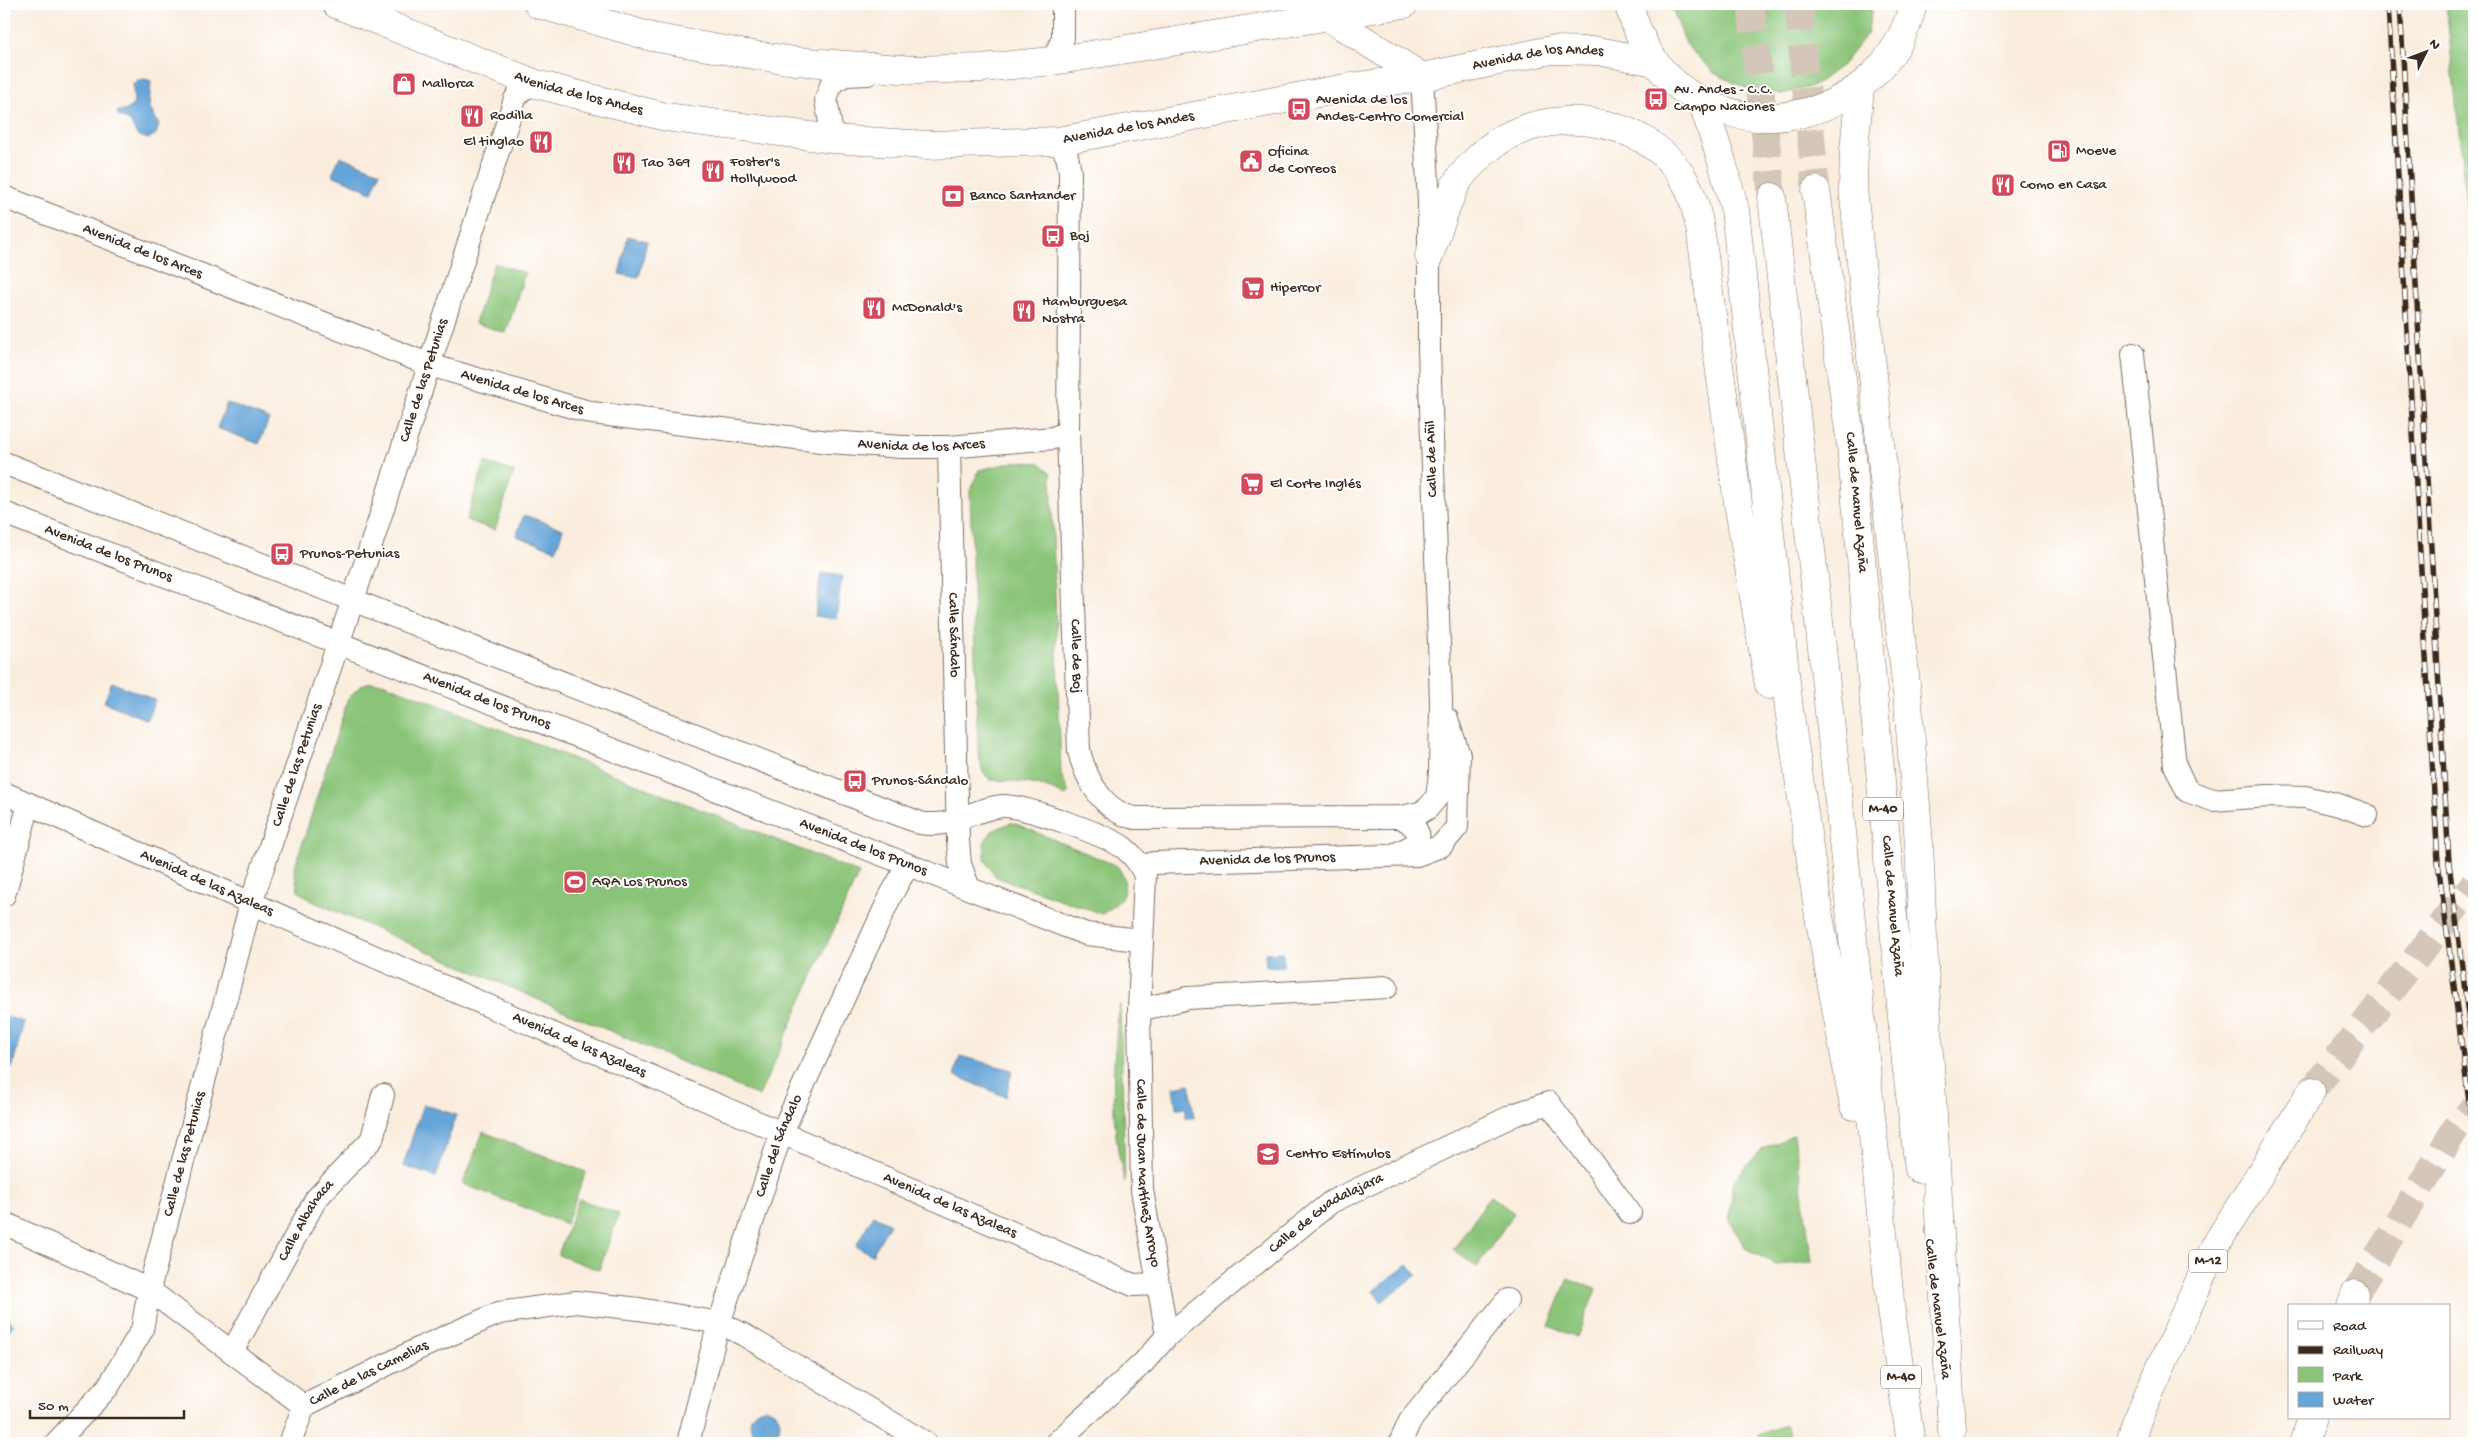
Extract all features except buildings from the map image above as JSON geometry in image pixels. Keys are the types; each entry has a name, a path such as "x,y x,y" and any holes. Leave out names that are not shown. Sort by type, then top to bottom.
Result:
{"main road":[{"name":"Avenida de los Andes","path":"336,4 536,84 666,117 833,140 927,145 1058,141 1345,88 1422,76 1551,50 1598,51 1656,62"},
{"path":"551,6 652,37 741,53 795,61 913,70 981,68 1053,61 1404,4"},
{"path":"1628,4 1638,32 1656,62 1677,84 1702,101 1742,115 1783,118 1824,108 1860,88 1885,64 1898,45 1908,25 1914,4"},
{"path":"1328,17 1422,76"},
{"path":"1860,88 1854,150 1853,188 1908,703 1920,844 1925,984 1953,1436"},
{"path":"1702,101 1735,210 1789,709 1819,916"},
{"path":"1429,256 1456,183 1479,156 1510,135 1536,124 1566,120 1593,122 1619,128 1645,140 1668,159 1686,182 1696,210 1701,234 1738,504 1770,687 1819,916 1890,1311"},
{"name":"Calle de Manuel Azaña","path":"1816,190 1851,445 1906,1062 1953,1436"},
{"name":"M-40","path":"1772,197 1839,802 1890,1311 1911,1443"},
{"name":"M-12","path":"2130,1443 2136,1422 2214,1246 2311,1092"},
{"path":"2303,1443 2311,1420"}],"street":[{"path":"1053,61 1063,38 1063,4"},
{"path":"833,140 826,100 832,82 846,75 899,75 913,70"},
{"name":"Calle de Añil","path":"1401,817 1420,814 1437,797 1440,774 1441,702 1429,350 1429,201 1422,76"},
{"name":"Calle de las Petunias","path":"56,1443 108,1387 142,1330 149,1290 251,903 354,600 515,99 521,90 536,84"},
{"name":"Calle de Boj","path":"1058,141 1067,156 1070,172 1068,432 1079,751 1084,769 1110,807 1123,816 1135,818 1401,817"},
{"name":"Avenida de los Arces","path":"4,197 430,365 592,413 829,442 949,447 1053,438 1068,432"},
{"path":"2133,354 2175,765 2187,791 2213,800 2268,796 2305,797 2339,805 2367,815"},
{"name":"Calle Sándalo","path":"949,447 958,821"},
{"path":"4,463 684,732 920,823 930,825 958,821 986,809 1013,806 1036,812 1114,842 1132,854 1142,867"},
{"name":"Avenida de los Prunos","path":"4,513 1086,934 1140,940"},
{"name":"Avenida de los Prunos","path":"1142,867 1154,863 1417,855 1430,852 1441,846 1457,827 1459,755 1441,702"},
{"name":"Avenida de las Azaleas","path":"4,793 781,1134 1133,1285 1156,1284"},
{"path":"4,896 29,804"},
{"path":"1391,855 1410,847 1418,840 1419,833 1416,826 1401,817"},
{"path":"958,821 960,864 969,888"},
{"name":"Calle del Sándalo","path":"688,1443 720,1323 781,1134 899,879 904,872 912,867"},
{"name":"Calle de Juan Martínez Arroyo","path":"1142,867 1144,876 1140,940 1139,1010 1142,1190 1156,1284 1167,1336"},
{"path":"1139,1010 1188,998 1387,987"},
{"name":"Calle Albahaca","path":"232,1352 316,1199 372,1139 383,1095"},
{"name":"Calle de Guadalajara","path":"1056,1443 1143,1363 1167,1336 1331,1202 1516,1114 1549,1103 1630,1212"},
{"name":"Calle de las Camelias","path":"4,1223 149,1290 304,1406 420,1348 499,1313 576,1302 639,1309 720,1323 744,1335 926,1443"},
{"path":"1400,1443 1410,1421 1507,1300"},
{"path":"290,1443 304,1406"}],"green space":[{"path":"1670,4 1873,4 1867,34 1842,65 1814,86 1782,94 1745,88 1714,73 1687,46"},
{"path":"2446,4 2474,4 2474,282"},
{"path":"494,263 525,273 506,333 475,323"},
{"path":"485,462 514,472 495,530 466,520"},
{"path":"1014,462 1040,463 1051,473 1061,775 1069,793 1065,796 1038,785 990,780 983,772 978,752 970,490 979,470"},
{"name":"AQA Los Prunos","path":"370,683 382,683 437,704 859,873 759,1096 312,901 298,891 294,870 348,699 360,686"},
{"path":"1010,823 1117,866 1122,873 1125,887 1120,899 1102,914 996,877 985,860 984,842 992,831"},
{"path":"1120,1003 1125,1182 1116,1138 1114,1116 1115,1048"},
{"path":"483,1132 586,1172 566,1224 463,1184"},
{"path":"1794,1135 1812,1262 1776,1265 1745,1248 1729,1219 1734,1180 1761,1150"},
{"path":"1490,1196 1514,1213 1477,1267 1453,1250"},
{"path":"579,1199 619,1214 599,1270 558,1255"},
{"path":"1568,1278 1596,1289 1577,1337 1549,1326"},
{"path":"1785,1425 1793,1443 1761,1443 1758,1435"}],"water":[{"path":"145,79 151,81 149,106 159,125 156,134 148,139 137,135 130,121 118,116 118,111 125,111 134,104 133,84 138,80"},
{"path":"340,156 380,172 372,192 332,175"},
{"path":"628,236 647,241 639,278 619,274"},
{"path":"227,403 269,419 259,444 217,428"},
{"path":"524,515 563,529 556,550 516,536"},
{"path":"821,573 842,576 836,619 815,616"},
{"path":"112,682 155,700 147,720 104,702"},
{"path":"1283,952 1284,966 1266,967 1265,953"},
{"path":"4,1016 24,1022 12,1068 4,1066"},
{"path":"960,1056 1012,1070 1006,1097 954,1075"},
{"path":"1190,1084 1194,1118 1186,1118 1186,1108 1176,1108 1173,1087"},
{"path":"423,1104 456,1115 436,1177 403,1166"},
{"path":"873,1215 890,1224 872,1255 856,1246"},
{"path":"1408,1264 1417,1275 1381,1302 1373,1291"},
{"path":"4,1315 14,1325 4,1334"},
{"path":"765,1408 776,1412 780,1423 776,1434 765,1438 754,1434 750,1423 754,1412"}],"tunnel":[{"path":"1751,4 1772,197"},
{"path":"1798,4 1816,190"},
{"path":"2311,1092 2474,884"},
{"path":"2355,1294 2456,1128 2474,1107"}],"railway":[{"path":"2388,4 2438,862 2474,1141"},
{"path":"2400,4 2449,863 2474,1063"}],"place":[{"name":"Mallorca","path":"404,84"},
{"name":"Av. Andes - C.C. Campo Naciones","path":"1656,99"},
{"name":"Avenida de los Andes-Centro Comercial","path":"1299,109"},
{"name":"Rodilla","path":"472,116"},
{"name":"El tinglao","path":"541,142"},
{"name":"Moeve","path":"2059,151"},
{"name":"Oficina de Correos","path":"1251,161"},
{"name":"Tao 369","path":"624,163"},
{"name":"Foster's Hollywood","path":"713,171"},
{"name":"Como en Casa","path":"2003,185"},
{"name":"Banco Santander","path":"953,196"},
{"name":"Boj","path":"1053,236"},
{"name":"Hipercor","path":"1253,288"},
{"name":"McDonald's","path":"874,308"},
{"name":"Hamburguesa Nostra","path":"1024,311"},
{"name":"El Corte Inglés","path":"1252,484"},
{"name":"Prunos-Petunias","path":"282,554"},
{"name":"Prunos-Sándalo","path":"855,781"},
{"name":"AQA Los Prunos","path":"575,882"},
{"name":"Centro Estímulos","path":"1268,1154"}]}
